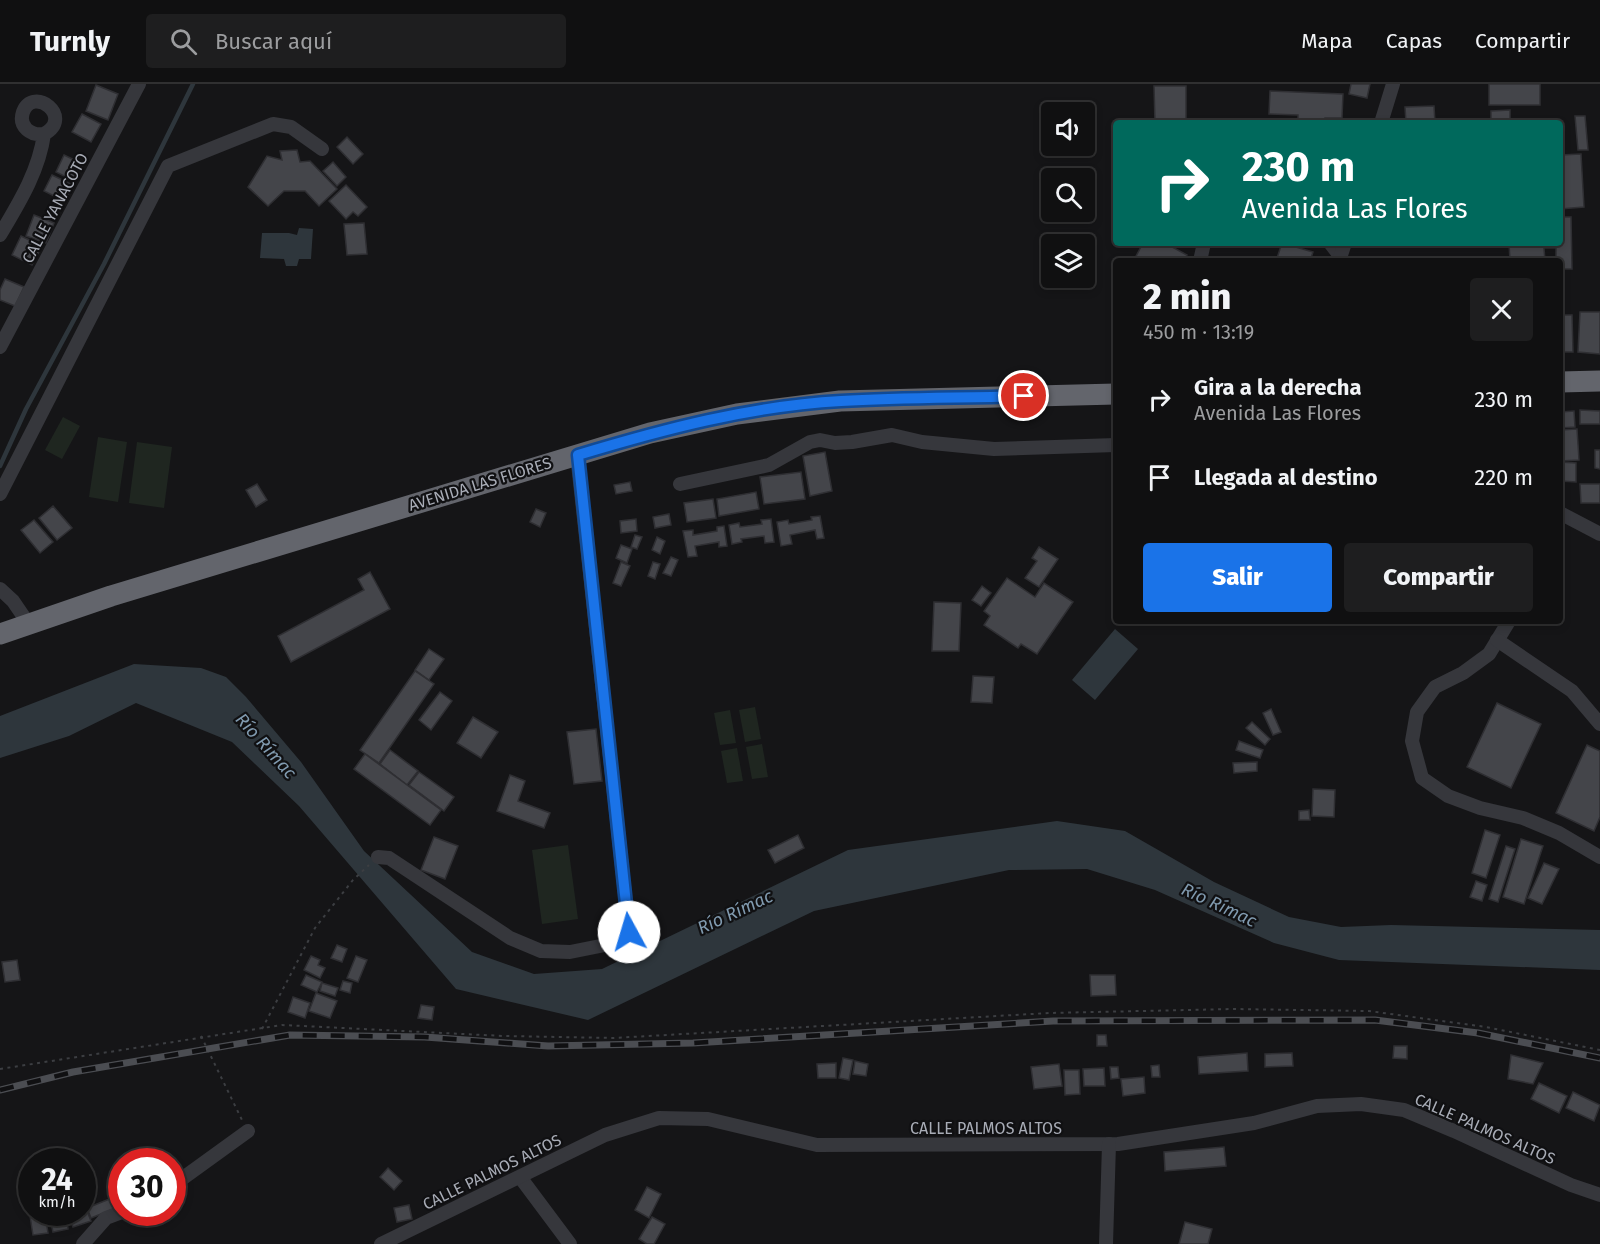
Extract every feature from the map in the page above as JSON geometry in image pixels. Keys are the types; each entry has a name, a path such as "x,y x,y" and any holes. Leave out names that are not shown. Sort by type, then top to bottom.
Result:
{"highway":[{"path":"1563,382 1600,381"},
{"name":"AVENIDA LAS FLORES","path":"0,634 28,623 650,433 737,414 840,401 1113,394"}],"street":[{"name":"CALLE YANACOTO","path":"0,347 139,84"},
{"path":"1382,120 1393,84"},
{"path":"0,494 168,166 273,124 291,127 322,149"},
{"path":"0,235 40,160 44,134"},
{"path":"680,484 769,465 810,442 820,440 835,443 852,442 892,435 922,442 994,449 1113,445"},
{"path":"378,857 389,858 510,938 541,951 570,952 615,943 629,932 578,455"},
{"path":"1563,515 1600,534"},
{"path":"0,589 13,601 28,623"},
{"path":"1507,624 1489,654 1463,673 1435,687 1417,712 1412,741 1422,778 1448,796 1480,808 1523,818 1559,833 1600,857"},
{"path":"1497,640 1572,691 1600,724"},
{"name":"CALLE PALMOS ALTOS","path":"381,1244 605,1135 659,1119 708,1119 816,1145 1109,1144 1254,1123 1317,1106 1360,1104 1404,1110 1571,1185 1600,1195"},
{"path":"186,1176 248,1131"},
{"path":"1106,1244 1109,1144"},
{"path":"520,1177 570,1244"},
{"path":"1571,1185 1600,1185"},
{"path":"83,1244 108,1217"}],"path":[{"path":"262,1029 315,928 357,876"},
{"path":"0,1069 282,1025 504,1036 614,1038 1050,1013 1233,1010 1369,1011 1486,1027 1600,1050"},
{"path":"201,1036 248,1131"}],"shaded area":[{"path":"63,417 80,426 62,459 45,450"},
{"path":"98,437 127,442 118,502 89,497"},
{"path":"137,442 172,447 164,508 129,503"},
{"path":"755,707 761,739 745,742 739,710"},
{"path":"730,710 736,743 720,745 714,713"},
{"path":"762,744 768,777 752,779 746,747"},
{"path":"737,748 743,781 727,783 721,751"},
{"path":"568,845 578,919 542,924 532,850"}],"water":[{"path":"299,228 313,229 311,259 299,259 297,266 286,266 284,259 260,258 262,233 297,235"},
{"path":"1115,629 1138,649 1095,700 1072,680"},
{"name":"Río Rímac","path":"134,664 201,668 226,677 301,762 364,851 472,952 534,974 602,969 848,850 1057,821 1125,831 1214,882 1289,917 1341,927 1391,925 1600,930 1600,970 1339,960 1274,943 1155,890 1087,869 1009,870 814,911 588,1020 456,989 299,806 232,742 136,703 69,736 0,758 0,716"}],"building":[{"path":"1351,84 1370,84 1367,98 1349,94"},
{"path":"1489,84 1540,84 1540,105 1489,105"},
{"path":"96,85 118,94 108,120 86,111"},
{"path":"1154,86 1186,86 1186,120 1155,120"},
{"path":"1270,91 1343,94 1342,118 1298,120 1298,115 1269,114"},
{"path":"1434,106 1435,120 1406,120 1405,107"},
{"path":"1510,110 1510,120 1491,120 1491,111"},
{"path":"82,114 101,124 91,142 72,132"},
{"path":"1575,116 1585,116 1588,150 1578,150"},
{"path":"347,137 363,154 353,164 337,147"},
{"path":"297,150 300,162 310,161 337,189 319,206 305,191 284,191 268,206 248,187 267,156 282,160 280,151"},
{"path":"1581,154 1584,207 1563,209 1563,155"},
{"path":"64,155 83,164 74,181 56,172"},
{"path":"333,162 346,177 337,186 323,171"},
{"path":"52,175 73,185 64,201 44,191"},
{"path":"346,185 367,207 358,216 353,212 346,219 329,201"},
{"path":"34,215 54,223 46,243 26,236"},
{"path":"1563,217 1571,217 1572,269 1563,269 1563,258 1556,258 1556,248 1544,248 1545,258 1510,258 1509,246 1563,246"},
{"path":"364,223 367,254 347,255 344,224"},
{"path":"21,236 42,246 32,265 12,255"},
{"path":"1141,246 1170,246 1187,255 1185,258 1135,258"},
{"path":"1281,246 1292,246 1313,252 1311,258 1277,258"},
{"path":"5,279 24,287 15,306 0,300 0,290"},
{"path":"1580,312 1600,312 1600,354 1578,352"},
{"path":"1563,315 1572,315 1573,352 1563,352"},
{"path":"1580,410 1600,411 1600,424 1580,424"},
{"path":"1574,411 1575,427 1563,428 1563,412"},
{"path":"1577,429 1579,460 1563,461 1563,430"},
{"path":"1595,450 1600,450 1600,469 1595,468"},
{"path":"825,452 832,491 810,496 803,456"},
{"path":"1563,462 1576,463 1576,482 1563,481"},
{"path":"801,472 805,499 764,504 760,477"},
{"path":"630,482 632,491 616,494 614,485"},
{"path":"257,484 267,500 256,507 246,490"},
{"path":"1580,484 1600,484 1600,503 1581,503"},
{"path":"756,492 759,509 719,516 717,499"},
{"path":"713,499 716,518 687,522 684,503"},
{"path":"53,506 72,528 57,540 39,518"},
{"path":"536,509 546,513 540,527 530,522"},
{"path":"669,514 671,525 655,528 653,517"},
{"path":"820,516 824,538 817,539 815,530 790,535 792,544 781,546 777,522 788,520 789,524 812,520 811,517"},
{"path":"636,519 637,531 621,533 620,521"},
{"path":"771,519 774,542 765,543 764,536 741,539 742,542 732,544 729,525 739,523 740,527 762,524 761,520"},
{"path":"34,520 53,542 40,553 21,530"},
{"path":"724,526 727,546 719,547 719,542 695,546 697,556 688,557 683,531 693,530 693,535 717,531 717,527"},
{"path":"635,535 642,537 637,549 631,547"},
{"path":"657,537 665,541 660,554 652,550"},
{"path":"621,545 632,549 627,563 616,558"},
{"path":"1039,547 1058,559 1039,587 1025,578 1037,561 1032,558"},
{"path":"671,557 678,560 671,576 663,573"},
{"path":"621,562 630,566 621,586 613,583"},
{"path":"653,562 660,564 655,579 648,576"},
{"path":"370,572 390,609 291,662 278,636 364,590 358,579"},
{"path":"1007,578 1035,597 1044,583 1073,602 1037,654 1021,644 1018,648 984,625 990,616 984,611"},
{"path":"982,586 991,593 981,606 972,600"},
{"path":"934,602 961,603 959,651 932,651"},
{"path":"429,649 444,659 429,680 415,670"},
{"path":"415,671 434,684 379,763 360,750"},
{"path":"973,676 994,677 992,703 971,702"},
{"path":"440,692 452,701 431,730 419,720"},
{"path":"1497,703 1541,724 1511,788 1467,767"},
{"path":"1271,709 1281,732 1273,735 1263,713"},
{"path":"473,717 498,732 481,758 457,743"},
{"path":"1252,722 1270,739 1265,745 1246,728"},
{"path":"596,729 602,781 574,784 567,732"},
{"path":"1239,741 1263,750 1260,758 1236,750"},
{"path":"1587,745 1600,751 1600,817 1594,831 1556,813"},
{"path":"390,750 418,771 407,785 380,764"},
{"path":"365,754 441,810 430,825 354,769"},
{"path":"1257,762 1257,771 1234,773 1233,763"},
{"path":"419,772 454,797 444,811 409,785"},
{"path":"510,775 525,781 518,801 550,813 544,828 497,811"},
{"path":"1313,789 1335,790 1334,817 1312,816"},
{"path":"1309,810 1310,820 1299,820 1299,811"},
{"path":"1485,830 1500,835 1486,878 1472,873"},
{"path":"798,835 804,848 775,863 768,850"},
{"path":"434,837 458,846 445,879 421,870"},
{"path":"1521,839 1543,846 1524,904 1503,897"},
{"path":"1506,846 1515,849 1498,902 1489,899"},
{"path":"1544,863 1559,869 1542,904 1528,898"},
{"path":"1476,881 1487,885 1482,901 1470,897"},
{"path":"337,945 347,949 342,962 331,958"},
{"path":"311,956 320,960 318,965 325,968 320,978 304,970"},
{"path":"356,956 367,960 358,982 347,978"},
{"path":"17,960 20,980 5,982 2,962"},
{"path":"306,975 322,982 317,992 301,985"},
{"path":"1090,975 1115,975 1116,995 1091,996"},
{"path":"343,981 352,983 350,993 340,990"},
{"path":"322,983 338,988 335,996 320,991"},
{"path":"316,993 337,1001 330,1018 309,1011"},
{"path":"293,997 310,1003 305,1018 288,1012"},
{"path":"421,1005 434,1007 432,1020 418,1018"},
{"path":"1097,1035 1106,1035 1107,1046 1097,1046"},
{"path":"1394,1046 1407,1046 1407,1059 1393,1058"},
{"path":"1247,1053 1248,1071 1199,1074 1198,1057"},
{"path":"1292,1053 1293,1066 1265,1067 1265,1054"},
{"path":"1511,1055 1543,1063 1533,1084 1508,1079"},
{"path":"843,1058 853,1060 849,1080 839,1078"},
{"path":"855,1061 868,1064 866,1076 853,1074"},
{"path":"836,1063 836,1078 818,1078 817,1064"},
{"path":"1059,1064 1062,1086 1034,1089 1031,1067"},
{"path":"1159,1065 1160,1077 1152,1077 1151,1066"},
{"path":"1110,1067 1118,1067 1119,1078 1111,1079"},
{"path":"1104,1068 1105,1086 1084,1086 1083,1069"},
{"path":"1064,1070 1079,1070 1080,1094 1065,1095"},
{"path":"1144,1077 1145,1093 1123,1096 1121,1079"},
{"path":"1539,1083 1567,1096 1559,1113 1531,1099"},
{"path":"1573,1092 1600,1105 1594,1121 1566,1108"},
{"path":"1224,1147 1226,1166 1165,1171 1164,1152"},
{"path":"388,1168 402,1181 394,1190 380,1177"},
{"path":"647,1187 661,1194 649,1218 635,1210"},
{"path":"108,1200 108,1211 96,1216 96,1204"},
{"path":"409,1205 412,1219 397,1222 394,1208"},
{"path":"652,1217 665,1224 654,1244 647,1244 639,1239"},
{"path":"1185,1222 1212,1229 1208,1244 1179,1244"},
{"path":"32,1226 47,1226 48,1233 33,1235"},
{"path":"52,1226 67,1226 68,1229 53,1232"}],"waterway":[{"path":"0,466 26,409 104,264 193,84"}],"railway":[{"path":"0,1090 73,1072 290,1035 425,1037 548,1046 693,1043 1053,1021 1375,1020 1478,1033 1600,1058"}],"route":[{"path":"629,932 578,455 650,433 737,414 840,401 1024,396"}]}
